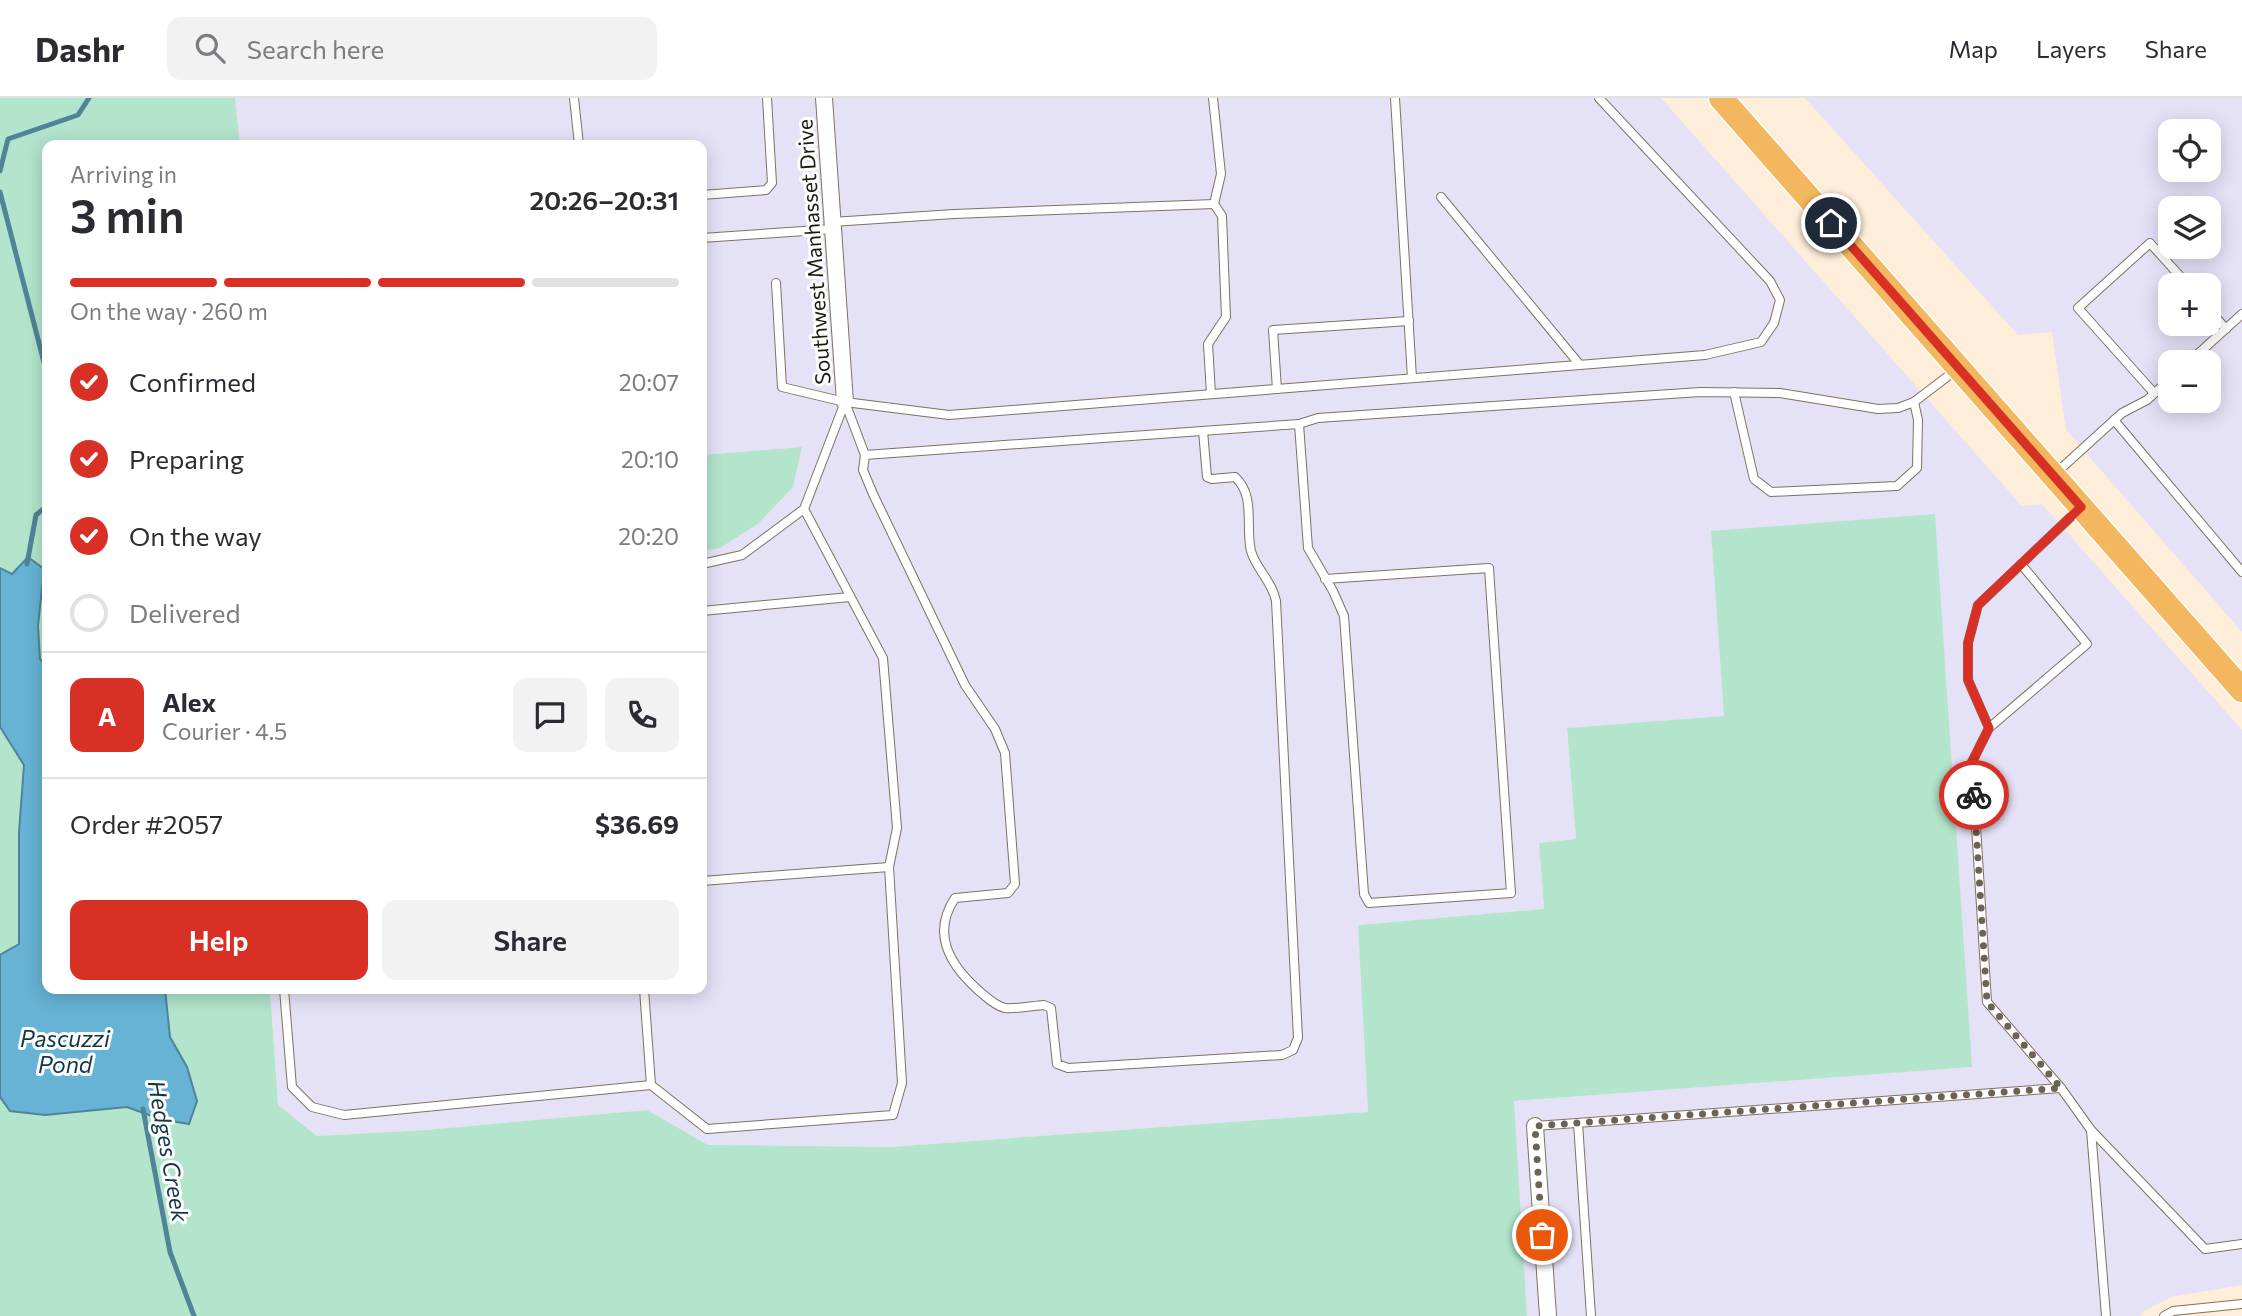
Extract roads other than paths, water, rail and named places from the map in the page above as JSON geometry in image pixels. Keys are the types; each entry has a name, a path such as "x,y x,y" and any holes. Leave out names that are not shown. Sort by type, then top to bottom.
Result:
{"highway":[{"path":"1721,98 2242,690"}],"street":[{"name":"Southwest Manhasset Drive","path":"824,98 845,402"},
{"path":"1535,1126 1548,1316"}],"lane":[{"path":"574,98 578,140"},
{"path":"707,195 766,190 770,187 772,183 767,98"},
{"path":"1211,394 1208,344 1226,317 1222,216 1214,204 1221,174 1213,98"},
{"path":"1395,98 1412,379"},
{"path":"776,283 782,387 845,402 949,415 1705,355 1761,342 1774,323 1780,300 1770,281 1600,98"},
{"path":"1441,197 1580,365"},
{"path":"707,238 954,214 1214,204"},
{"path":"2154,393 2078,307 2150,243 2177,273"},
{"path":"2202,350 2242,314"},
{"path":"1277,389 1273,330 1409,321"},
{"path":"2221,322 2227,328"},
{"path":"865,455 1299,424 1318,418 1700,392 1780,393 1878,410 1898,408 1914,402 1959,368"},
{"path":"2054,475 2114,420 2158,390"},
{"path":"1734,392 1754,479 1771,492 1896,486 1917,468 1918,420 1914,402"},
{"path":"845,402 865,455 863,470 873,494 965,685 995,729 1005,753 1015,884 1008,894 955,898 944,917 947,948 956,968 988,999 1004,1008 1044,1005 1051,1008 1057,1064 1069,1068 1282,1055 1293,1050 1298,1038 1276,601 1269,580 1251,553 1247,492 1235,478 1207,477 1203,431"},
{"path":"707,564 742,555 803,509 845,402"},
{"path":"2114,420 2242,572"},
{"path":"1299,424 1308,548 1344,617 1364,894 1370,903 1511,893 1489,568 1325,579"},
{"path":"1989,728 1968,680 1968,643 1978,605 2081,507"},
{"path":"284,994 292,1087 312,1107 344,1115 651,1086 707,1129 893,1115 902,1083 889,867 897,828 883,658 803,509"},
{"path":"2021,564 2087,644 1989,728 1972,762 1987,1002 2061,1088 2091,1130 2205,1249 2242,1244"},
{"path":"707,611 850,597"},
{"path":"707,881 889,867"},
{"path":"643,994 651,1086"},
{"path":"1535,1126 2061,1088"},
{"path":"1578,1123 1591,1316"},
{"path":"2091,1130 2106,1316"},
{"path":"2164,1316 2173,1311 2242,1304"}],"water":[{"name":"Pascuzzi Pond","path":"28,557 42,568 38,626 42,661 42,994 166,994 170,1037 187,1067 197,1101 189,1124 160,1119 127,1107 45,1115 10,1111 0,1097 0,955 19,944 19,832 24,765 0,727 0,568 12,574"}],"waterway":[{"name":"Hedges Creek","path":"0,171 8,139 78,115 89,98"},
{"name":"Hedges Creek","path":"0,192 42,355"},
{"name":"Hedges Creek","path":"27,564 36,515 42,510"},
{"name":"Hedges Creek","path":"143,1109 170,1252 194,1316"}]}
